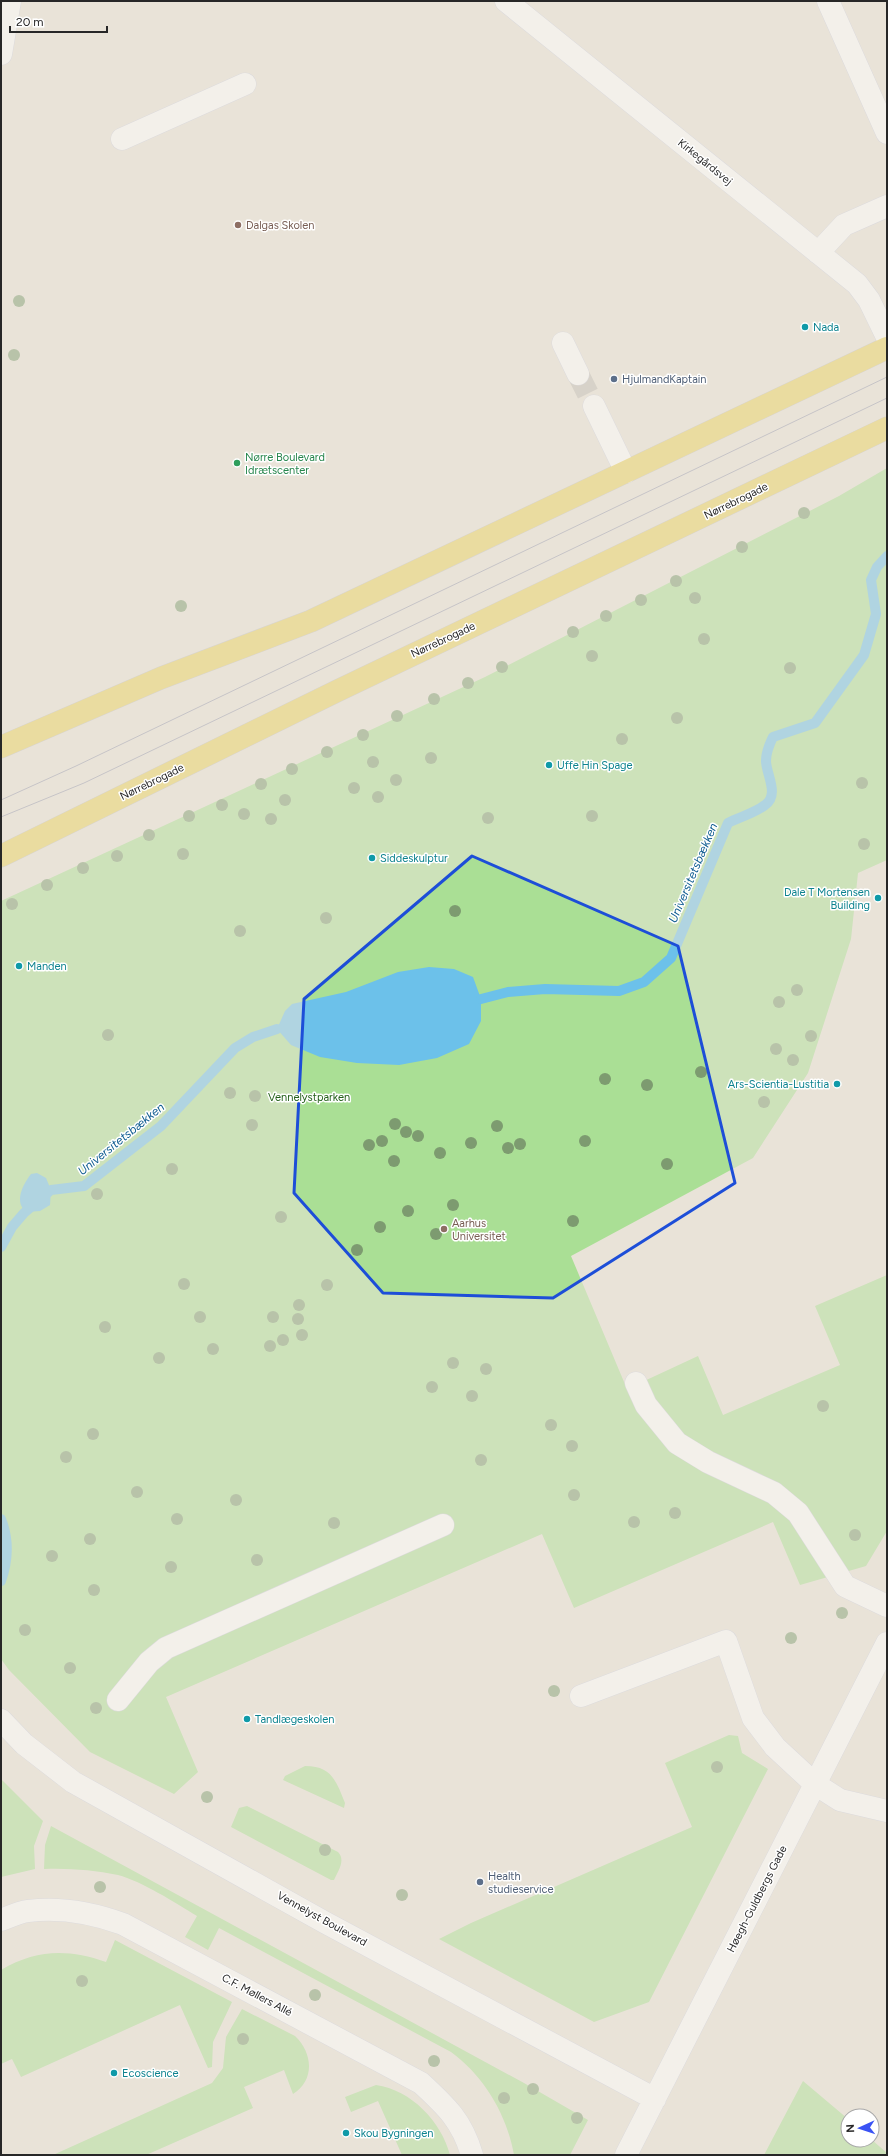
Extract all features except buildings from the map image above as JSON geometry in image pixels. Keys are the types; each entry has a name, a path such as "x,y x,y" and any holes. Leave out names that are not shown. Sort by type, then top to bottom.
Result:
{"main road":[{"path":"1,747 161,678 311,621 887,348"},
{"name":"Nørrebrogade","path":"1,856 336,691 887,428"}],"street":[{"path":"1,54 10,1"},
{"name":"Kirkegårdsvej","path":"506,1 857,284 869,300 887,337"},
{"path":"828,1 887,133"},
{"path":"122,138 245,84"},
{"path":"818,254 844,225 887,206"},
{"path":"563,343 578,374"},
{"path":"594,406 626,472"},
{"path":"636,1383 646,1405 677,1443 708,1462 774,1492 798,1513 845,1586 887,1606"},
{"path":"118,1700 149,1662 166,1648 443,1525"},
{"path":"581,1696 726,1641 753,1718 775,1747 815,1784 840,1800 887,1811"},
{"name":"Høegh-Guldbergs Gade","path":"626,2155 887,1643"},
{"name":"Vennelyst Boulevard","path":"1,1720 24,1744 74,1782 326,1922 655,2099"},
{"name":"C.F. Møllers Allé","path":"1,1920 27,1911 56,1910 104,1917 123,1924 421,2083 448,2108 466,2135 472,2155"}],"highlighted area":[{"path":"472,856 678,946 735,1183 553,1298 383,1293 294,1193 304,999"}],"green space":[{"name":"Vennelystparken","path":"887,468 887,860 858,873 851,939 808,1073 753,1158 571,1256 627,1389 698,1356 723,1415 840,1365 815,1306 887,1275 887,1531 866,1566 800,1585 773,1522 574,1608 542,1534 166,1697 198,1772 174,1794 90,1752 9,1670 1,1659 1,901 485,677 839,496"},
{"path":"729,1735 738,1736 742,1753 768,1769 649,2002 594,2022 439,1939 471,1923 692,1827 665,1763"},
{"path":"305,1766 321,1769 332,1776 345,1803 344,1808 283,1780 285,1776"},
{"path":"1,1779 43,1821 34,1846 35,1869 1,1877"},
{"path":"247,1806 338,1852 341,1862 334,1880 331,1880 231,1827 239,1808"},
{"path":"51,1826 524,2083 588,2120 570,2155 514,2155 511,2140 500,2111 484,2085 463,2062 451,2052 219,1928 208,1950 185,1937 197,1916 137,1882 118,1875 100,1872 72,1869 44,1869 45,1845"},
{"path":"115,1940 232,2002 213,2042 212,2067 208,2068 180,2005 21,2077 12,2059 1,2064 1,1970 27,1958 53,1953 79,1955 106,1962"},
{"path":"242,2009 295,2036 301,2043 308,2058 308,2074 300,2088 293,2094 284,2070 244,2087 253,2108 146,2155 53,2155 212,2083 223,2068 226,2037"},
{"path":"803,2081 840,2112 840,2148 880,2147 887,2153 887,2155 764,2155"},
{"path":"376,2085 401,2093 423,2109 440,2130 450,2155 402,2155 378,2101 351,2112 345,2097"}],"water":[{"path":"429,967 454,969 473,977 481,999 481,1021 469,1044 437,1058 399,1065 357,1063 320,1057 291,1045 277,1029 285,1011 292,1004 346,992 398,972"},
{"path":"37,1173 46,1178 51,1190 50,1205 40,1211 27,1212 21,1204 21,1193 31,1174"}],"waterway":[{"name":"Universitetsbækken","path":"481,999 508,992 545,989 619,991 644,982 671,958 728,823 757,810 769,801 772,790 766,758 773,737 815,723 864,655 876,614 871,580 877,567 887,556"},
{"name":"Universitetsbækken","path":"1,1247 12,1227 24,1213 51,1190 84,1186 161,1126 235,1048 253,1037 277,1029"},
{"name":"Universitetsbækken","path":"1,1519 4,1527 7,1550 1,1581"}],"tunnel":[{"path":"578,374 594,406"}],"tram line":[{"path":"1,800 76,766 887,377"},
{"path":"1,817 84,783 887,398"}],"place":[{"name":"Dalgas Skolen","path":"238,225"},
{"name":"Nada","path":"805,327"},
{"name":"HjulmandKaptain","path":"614,379"},
{"name":"Nørre Boulevard Idrætscenter","path":"237,463"},
{"name":"Uffe Hin Spage","path":"549,765"},
{"name":"Siddeskulptur","path":"372,858"},
{"name":"Dale T Mortensen Building","path":"878,898"},
{"name":"Manden","path":"19,966"},
{"name":"Ars-Scientia-Lustitia","path":"837,1084"},
{"name":"Aarhus Universitet","path":"444,1229"},
{"name":"Tandlægeskolen","path":"247,1719"},
{"name":"Health studieservice","path":"480,1882"},
{"name":"Ecoscience","path":"114,2073"},
{"name":"Skou Bygningen","path":"346,2133"}]}
